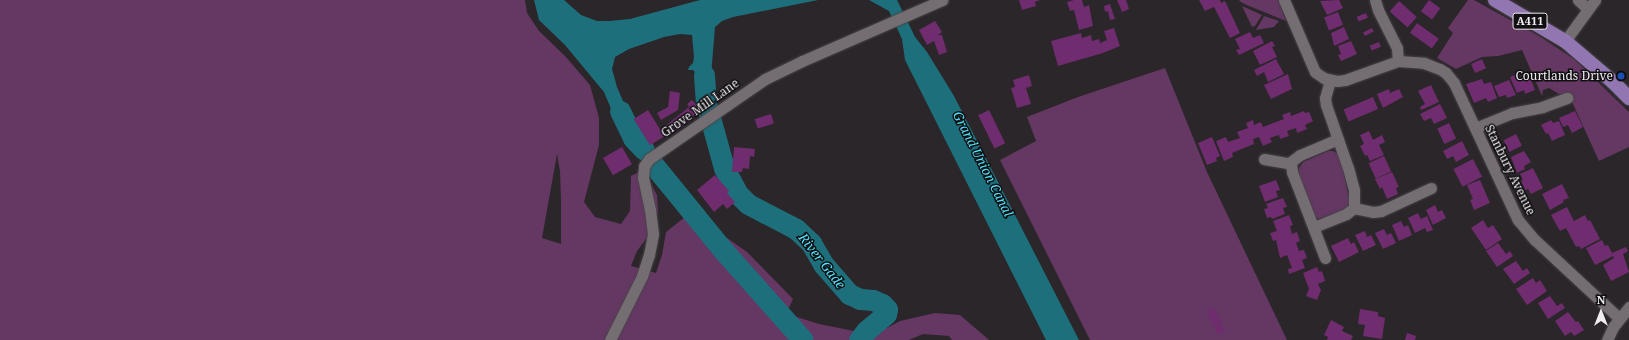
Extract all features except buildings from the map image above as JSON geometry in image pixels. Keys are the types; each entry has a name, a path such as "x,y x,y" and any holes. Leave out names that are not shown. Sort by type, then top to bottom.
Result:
{"main road":[{"name":"A411","path":"1495,0 1565,41 1613,82 1629,98"}],"street":[{"name":"Grove Mill Lane","path":"610,340 642,276 650,255 653,234 650,210 643,178 644,166 649,159 765,79 802,61 942,0"},
{"path":"1284,0 1315,72 1330,80 1325,98 1326,105 1344,154 1354,190 1354,208"},
{"path":"1375,0 1378,10 1397,48 1398,62"},
{"path":"1565,41 1592,5 1578,0"},
{"name":"Stanbury Avenue","path":"1330,80 1337,81 1354,77 1398,62 1424,63 1446,73 1454,83 1512,208 1525,230 1619,318"},
{"path":"1475,128 1502,116 1542,107 1567,98"},
{"path":"1326,258 1292,172 1291,164 1292,161 1300,155 1338,139"},
{"path":"1264,159 1291,164"},
{"path":"1314,227 1346,214 1354,208 1373,212 1381,211 1431,188"},
{"path":"1607,340 1619,318 1629,307"}],"shaded area":[{"path":"0,0 525,0 527,13 539,31 565,56 590,85 599,118 599,145 584,202 595,217 621,224 630,211 631,176 643,170 657,195 658,212 649,235 637,251 631,266 656,273 662,255 666,232 685,217 700,235 720,233 747,252 793,299 788,310 784,313 819,324 874,335 900,321 935,313 960,315 989,340 952,340 949,336 923,334 909,340 0,340","holes":["557,154 560,171 561,201 561,244 542,238"]},
{"path":"1278,0 1286,21 1249,6 1239,1"},
{"path":"1468,0 1474,0 1539,36 1574,59 1629,112 1629,147 1599,161 1573,104 1566,94 1559,94 1549,88 1543,90 1542,96 1522,50 1498,56 1482,57 1456,69 1437,58 1453,33 1448,28"},
{"path":"1242,6 1262,15 1255,26 1252,27"},
{"path":"1264,16 1279,21 1274,27 1256,30"},
{"path":"1165,68 1207,172 1287,340 1090,340 1000,160 1036,141 1027,117 1078,97"},
{"path":"1328,151 1333,151 1340,155 1350,203 1344,210 1318,219 1315,217 1298,172 1303,162"}],"water":[{"path":"534,0 564,0 581,15 597,21 610,21 630,19 700,0 818,0 733,17 722,21 715,27 711,76 711,99 706,103 700,104 697,74 693,70 688,70 693,63 694,57 692,35 680,34 664,37 629,49 615,57 612,69 617,87 637,134 633,138 629,138 612,111 604,92 565,45 539,20"},
{"name":"Grand Union Canal","path":"869,0 897,0 915,37 927,52 954,96 1079,340 1046,340 905,60 902,39 889,11"}],"waterway":[{"name":"River Gade","path":"704,75 706,103 724,168 738,194 748,204 796,229 811,243 823,264 849,294 860,299 873,300 882,304 887,309 886,314 866,331 859,340"},
{"path":"620,111 633,138 644,150"},
{"path":"652,163 723,250 803,340"}],"place":[{"name":"Courtlands Drive","path":"1621,76"}]}
